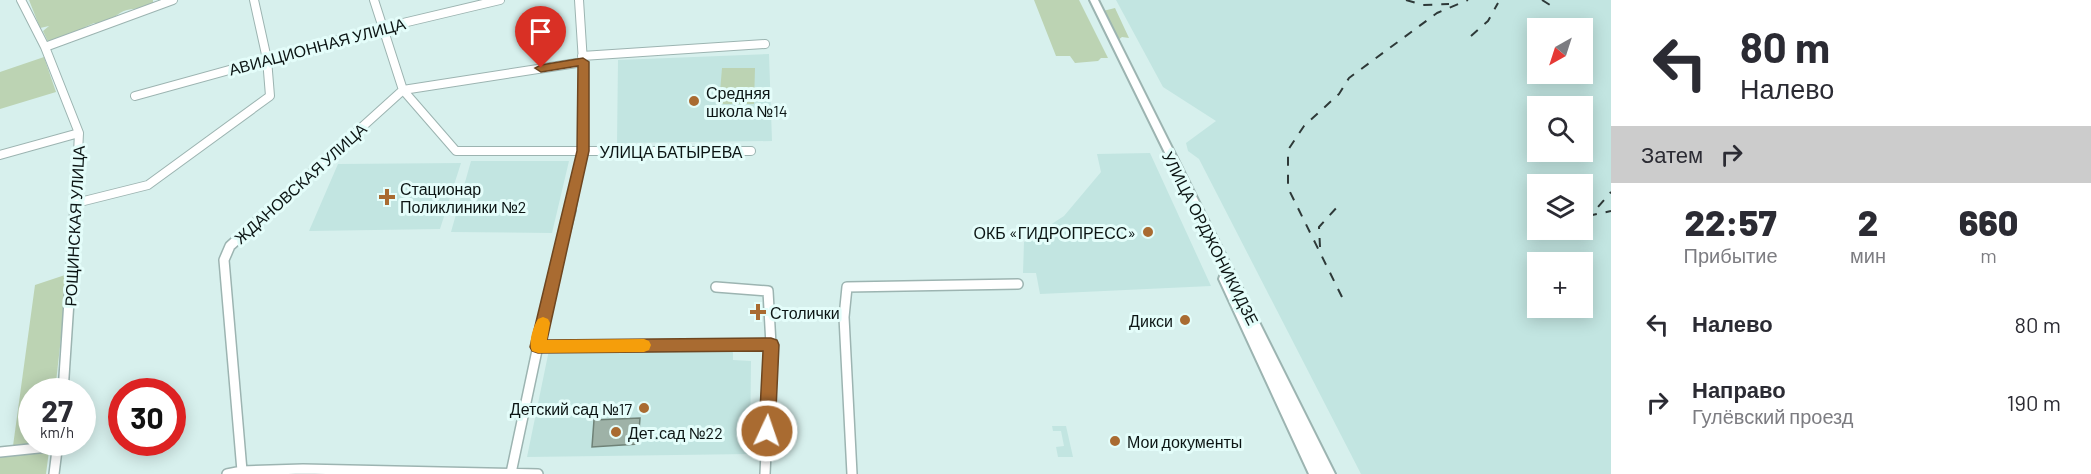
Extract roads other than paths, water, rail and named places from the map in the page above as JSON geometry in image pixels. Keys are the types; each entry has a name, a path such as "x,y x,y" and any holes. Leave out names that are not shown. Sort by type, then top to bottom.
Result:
{"main road":[{"name":"УЛИЦА ОРДЖОНИКИДЗЕ","path":"1088,0 1316,474"},
{"name":"УЛИЦА ОРДЖОНИКИДЗЕ","path":"1094,0 1329,474"}],"street":[{"name":"РОЩИНСКАЯ УЛИЦА","path":"21,0 45,47 79,133 64,378"},
{"path":"45,47 164,1 173,0"},
{"path":"76,202 148,185 270,96 267,59 254,0"},
{"path":"374,0 403,90 583,59 765,44"},
{"name":"АВИАЦИОННАЯ УЛИЦА","path":"135,96 469,3 500,0"},
{"path":"511,473 583,151 583,59 579,0"},
{"name":"УЛИЦА БАТЫРЕВА","path":"403,90 456,151 621,149 751,151"},
{"name":"ЖДАНОВСКАЯ УЛИЦА","path":"242,471 224,260 230,246 403,90"},
{"path":"0,155 79,133"},
{"path":"852,474 844,317 847,287 1018,284"},
{"path":"716,287 768,291 771,345 765,474"},
{"path":"538,347 771,345"},
{"path":"0,452 18,450"},
{"path":"54,474 56,456"},
{"path":"227,474 242,471 303,469 538,474"}],"railway":[{"path":"1406,0 1423,5 1449,4"},
{"path":"1342,297 1288,188 1288,150 1304,126 1339,94 1349,78 1437,13 1468,0"},
{"path":"1542,0 1550,5"},
{"path":"1471,36 1488,21 1498,3"},
{"path":"1593,210 1611,192"},
{"path":"1320,247 1319,227 1339,205"},
{"path":"1593,215 1611,211"}],"place":[{"name":"Средняя школа №14","path":"694,101"},
{"name":"Стационар Поликлиники №2","path":"387,197"},
{"name":"ОКБ «ГИДРОПРЕСС»","path":"1148,232"},
{"name":"Столички","path":"758,312"},
{"name":"Дикси","path":"1185,320"},
{"name":"Детский сад №17","path":"644,408"},
{"name":"Дет.сад №22","path":"616,432"},
{"name":"Мои документы","path":"1115,441"}]}
